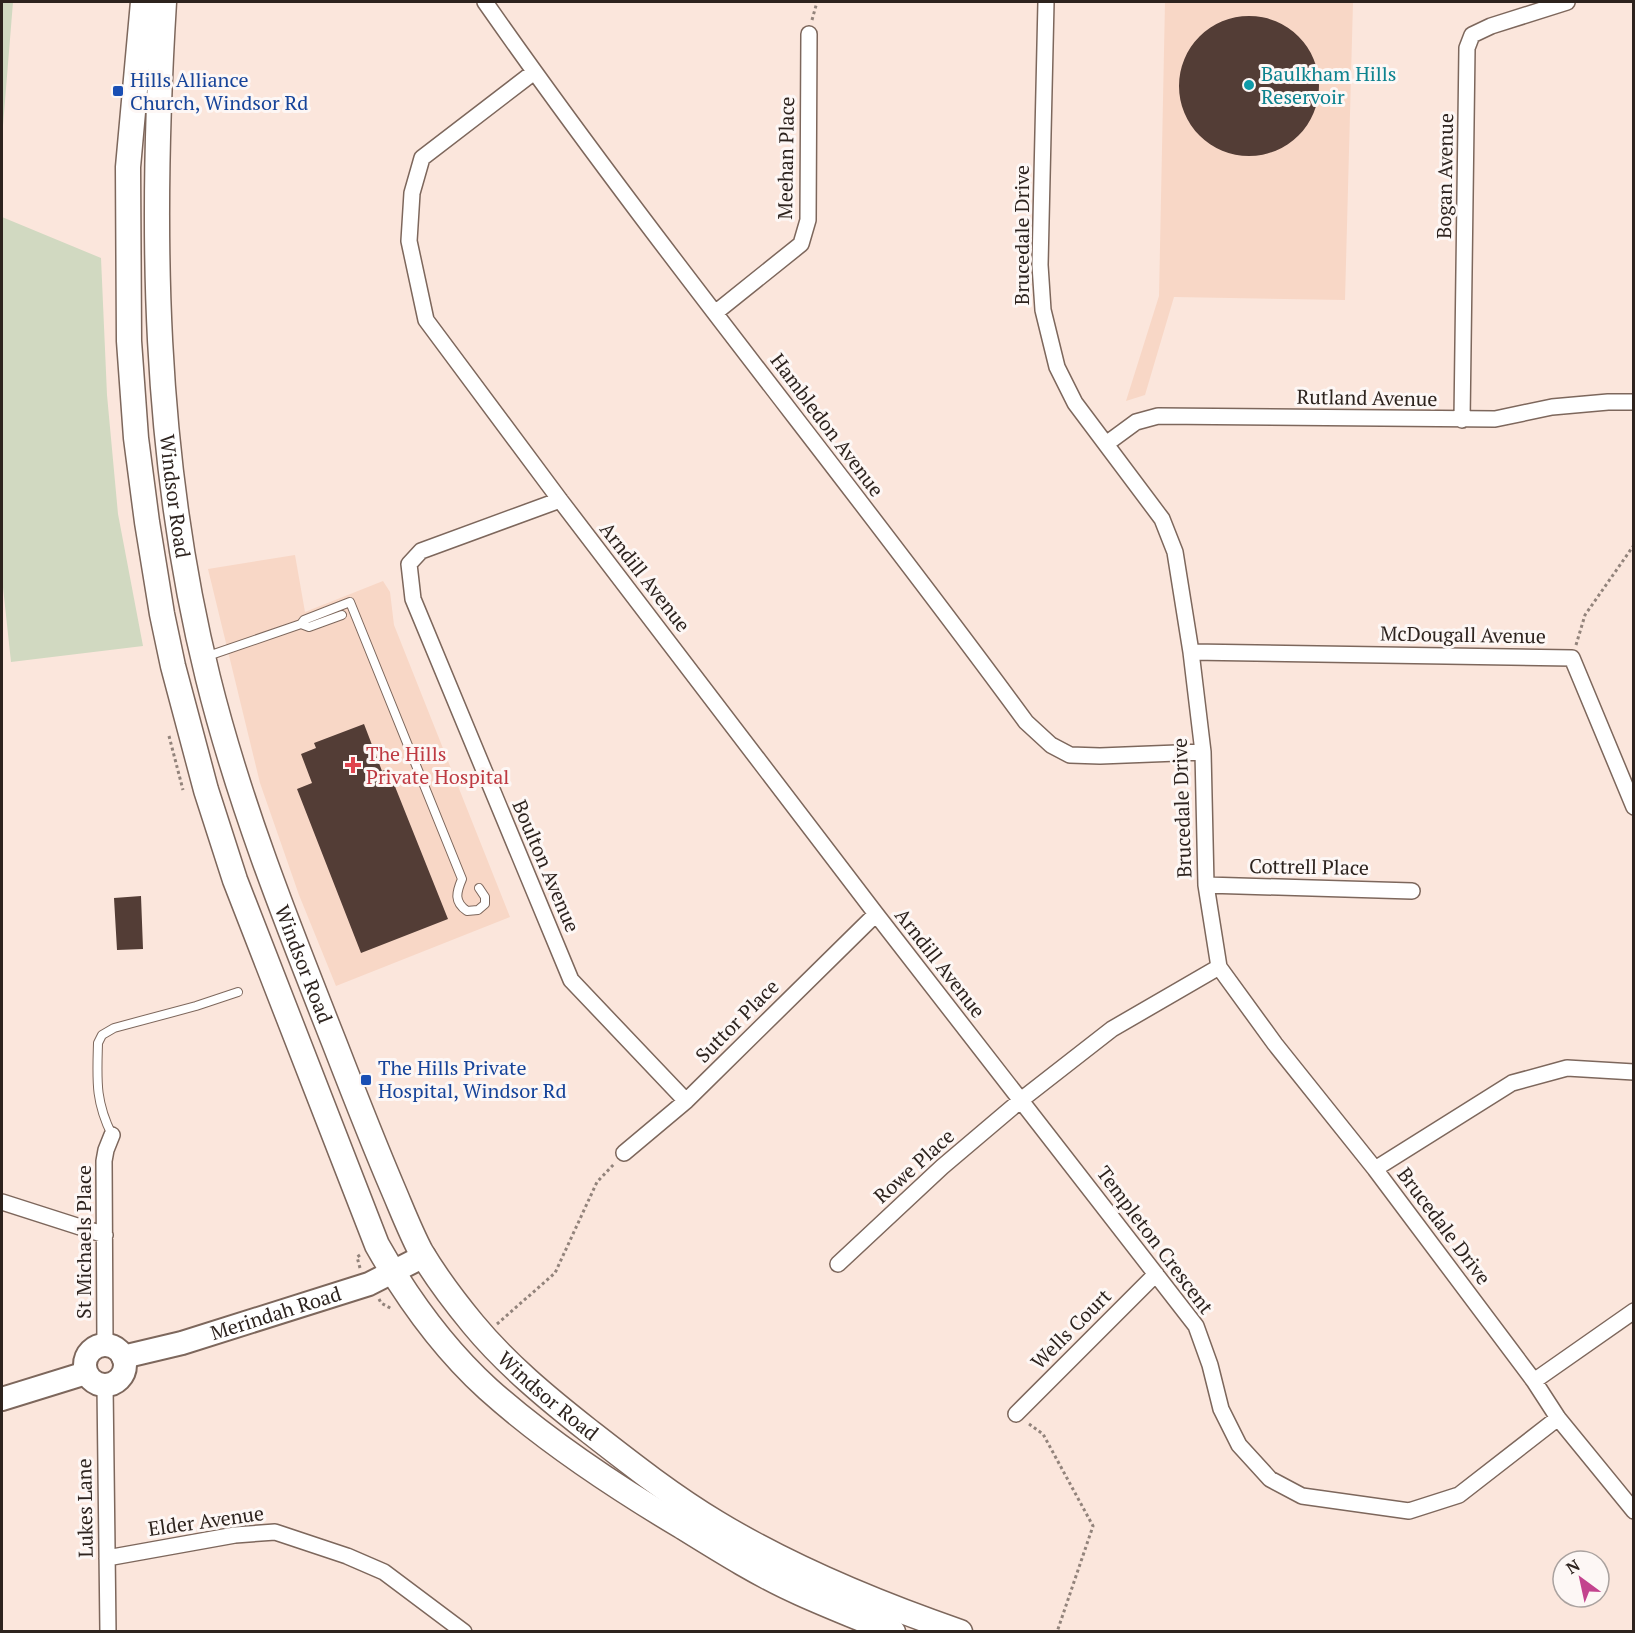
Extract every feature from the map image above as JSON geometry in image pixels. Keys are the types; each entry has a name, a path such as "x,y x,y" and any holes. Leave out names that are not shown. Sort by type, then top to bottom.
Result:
{"main road":[{"name":"Windsor Road","path":"143,2 128,167 129,329 136,438 162,614 193,743 235,880 377,1245 420,1313 456,1356 488,1389 614,1486 706,1542 799,1593 893,1632"},
{"name":"Windsor Road","path":"164,2 156,159 156,251 162,378 175,502 204,657 239,786 266,866 377,1152 410,1229 424,1256 452,1297 504,1358 554,1403 633,1465 717,1523 803,1569 915,1616 960,1632"},
{"path":"147,522 161,540 174,599 183,625 204,657 196,672 193,743"},
{"name":"Merindah Road","path":"114,1351 182,1343 369,1284 424,1256"},
{"path":"2,1398 96,1378 119,1379 125,1365 114,1351 91,1351 85,1365 96,1378"}],"street":[{"name":"Hambledon Avenue","path":"485,2 534,72 715,313 1026,722 1051,745 1070,755 1203,752"},
{"name":"Brucedale Drive","path":"1046,2 1040,265 1042,310 1057,367 1075,403 1162,519 1176,552 1203,752 1206,885 1219,967 1275,1044 1375,1169 1534,1381 1558,1418 1634,1511"},
{"name":"Bogan Avenue","path":"1462,420 1467,48 1472,34 1567,2"},
{"name":"Meehan Place","path":"715,313 801,244 808,220 809,34"},
{"name":"Arndill Avenue","path":"534,72 422,158 412,193 409,241 426,320 560,500 1021,1101"},
{"name":"Rutland Avenue","path":"1106,444 1136,422 1158,416 1462,420 1495,419 1552,407 1634,402"},
{"name":"Boulton Avenue","path":"560,500 421,551 409,564 412,599 571,980 686,1101"},
{"name":"McDougall Avenue","path":"1191,652 1572,658 1634,807"},
{"name":"Cottrell Place","path":"1206,885 1412,891"},
{"name":"Suttor Place","path":"624,1153 686,1101 876,914"},
{"name":"Rowe Place","path":"838,1264 942,1167 1112,1029 1219,967"},
{"path":"1375,1169 1512,1083 1567,1068 1634,1072"},
{"name":"Templeton Crescent","path":"1021,1101 1196,1326 1210,1365 1221,1410 1239,1445 1270,1479 1302,1496 1409,1511 1459,1495 1558,1418"},
{"name":"St Michaels Place","path":"112,1135 104,1161 105,1235 114,1351"},
{"path":"2,1202 105,1235"},
{"name":"Wells Court","path":"1016,1414 1156,1274"},
{"path":"1534,1381 1634,1311"},
{"name":"Lukes Lane","path":"96,1378 107,1558 108,1632"},
{"name":"Elder Avenue","path":"107,1558 235,1535 274,1532 347,1556 384,1572 464,1632"}],"lane":[{"path":"204,657 301,624 304,620 350,602 462,879 457,892 460,906 467,911 478,910 485,904 485,897 479,888"},
{"path":"301,624 309,627 342,615"},
{"name":"St Michaels Place","path":"112,1135 102,1116 98,1100 98,1043 102,1035 114,1028 238,992"}],"path":[{"path":"1572,658 1585,615 1634,545"},
{"path":"484,1336 555,1273 597,1182 624,1153"},
{"path":"1016,1414 1043,1434 1093,1527 1057,1632"}],"shaded area":[{"path":"1165,2 1353,2 1345,300 1174,297 1145,395 1126,401 1159,296"},
{"name":"The Hills Private Hospital","path":"295,555 305,612 383,581 390,592 394,625 510,917 336,986 299,895 260,783 208,569"}],"green space":[{"path":"2,2 13,2 2,138"},
{"path":"2,217 101,258 107,395 118,514 143,646 11,662 2,578"}],"building":[{"name":"Baulkham Hills Reservoir","path":"1249,16 1276,21 1299,36 1314,59 1319,86 1314,113 1299,136 1276,151 1249,156 1222,151 1199,136 1184,113 1179,86 1184,59 1199,36 1222,21"},
{"path":"364,724 382,771 388,769 448,919 361,953 297,789 312,783 301,754 316,748 314,743"},
{"path":"141,896 143,949 117,950 114,898"}],"place":[{"name":"Baulkham Hills Reservoir","path":"1249,85"},
{"name":"Hills Alliance Church, Windsor Rd","path":"118,91"},
{"name":"The Hills Private Hospital","path":"353,765"},
{"name":"The Hills Private Hospital, Windsor Rd","path":"366,1080"}]}
